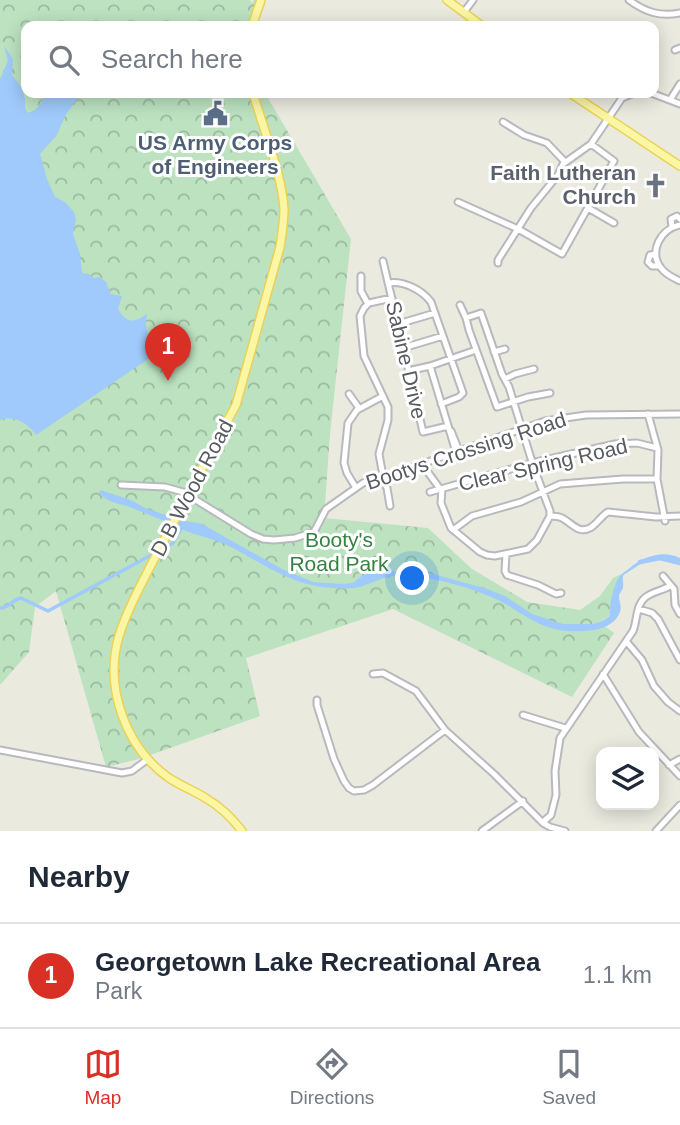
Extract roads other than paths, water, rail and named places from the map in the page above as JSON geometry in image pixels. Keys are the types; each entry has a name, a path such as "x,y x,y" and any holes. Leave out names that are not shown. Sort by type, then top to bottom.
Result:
{"main road":[{"path":"252,21 259,0"},
{"path":"447,0 476,21"},
{"name":"D B Wood Road","path":"242,831 217,806 169,778 148,759 122,717 114,676 119,636 132,605 236,405 280,247 284,224 283,195 254,98"},
{"path":"578,98 680,166"}],"street":[{"path":"464,12 473,0"},
{"path":"629,0 653,14 680,13"},
{"path":"637,6 641,0"},
{"path":"670,100 680,84"},
{"path":"659,96 680,104"},
{"path":"498,263 530,208 558,175 565,162 591,144 622,98"},
{"path":"503,122 519,133 547,144 565,162"},
{"path":"458,202 518,229 562,254 614,161 591,144"},
{"path":"588,208 614,223"},
{"path":"672,227 671,219 677,216 680,219"},
{"path":"680,225 665,232 657,244 656,254 659,265 665,272 680,281"},
{"name":"Sabine Drive","path":"383,261 422,432 449,424"},
{"path":"361,276 361,290 368,304"},
{"path":"388,282 402,283 429,299 463,390 463,395 442,404"},
{"path":"390,506 379,454 388,414 387,404 363,353 360,316 368,304 392,298"},
{"path":"460,305 497,407 550,393"},
{"path":"398,324 435,313"},
{"path":"422,464 441,489 442,507 449,525 484,554 506,554 531,547 550,516 509,387 481,313 466,318"},
{"path":"403,348 443,336"},
{"path":"494,352 505,349"},
{"path":"408,371 476,350"},
{"path":"430,366 458,452"},
{"path":"505,379 534,369"},
{"path":"349,394 359,408"},
{"path":"356,488 345,470 344,463 348,423 359,408 383,396"},
{"path":"648,414 657,448 657,479 665,519"},
{"name":"Bootys Crossing Road","path":"121,485 178,490 263,539 295,538 312,534 325,510 363,483 522,428 571,416 680,414"},
{"name":"Clear Spring Road","path":"430,492 532,463 622,443 637,443 657,448"},
{"path":"453,530 472,516 522,502 565,483 657,479"},
{"path":"550,516 559,517 583,530 592,527 608,512 665,519 680,516"},
{"path":"506,554 507,575 556,594 561,593"},
{"path":"663,576 674,589 675,605 680,614"},
{"path":"542,822 550,816 556,795 555,773 559,738 635,628 640,602 647,595 670,586"},
{"path":"639,609 656,616 680,660"},
{"path":"626,640 641,658 654,686 680,711"},
{"path":"373,674 383,673 414,689 445,730 523,801 542,822 565,831"},
{"path":"603,674 638,732 680,776"},
{"path":"317,700 334,759 345,784 354,791 373,785 445,730"},
{"path":"523,715 565,729"},
{"path":"0,750 122,774 132,771 148,759"},
{"path":"669,765 680,759"},
{"path":"482,831 523,801"},
{"path":"656,831 680,805"}],"water":[{"path":"4,46 13,59 12,75 21,87 21,98 25,98 28,113 37,108 44,98 78,98 65,116 57,135 40,154 47,179 55,197 65,202 74,212 76,219 73,234 80,254 82,273 94,278 100,277 106,282 111,294 122,296 118,309 128,320 147,314 148,334 160,351 36,435 21,421 0,420 0,79 8,61"},
{"path":"100,490 181,520 202,524 282,569 313,582 353,583 363,575 372,573 419,570 487,589 505,596 532,614 563,624 594,624 610,616 612,596 619,577 643,559 667,554 680,558 680,563 668,558 655,559 625,574 619,596 620,612 605,627 583,631 558,630 533,621 486,595 434,580 394,576 359,587 310,585 277,572 223,543 111,501 99,493"}],"waterway":[{"path":"162,549 172,544 182,527"},
{"path":"0,608 21,598 48,611 155,553"},
{"path":"640,562 660,558 680,563"}],"place":[{"name":"US Army Corps of Engineers","path":"215,114"},
{"name":"Faith Lutheran Church","path":"656,185"},
{"name":"Georgetown Lake Recreational Area","path":"168,381"}],"park label":[{"name":"Booty's Road Park","path":"339,552"}]}
